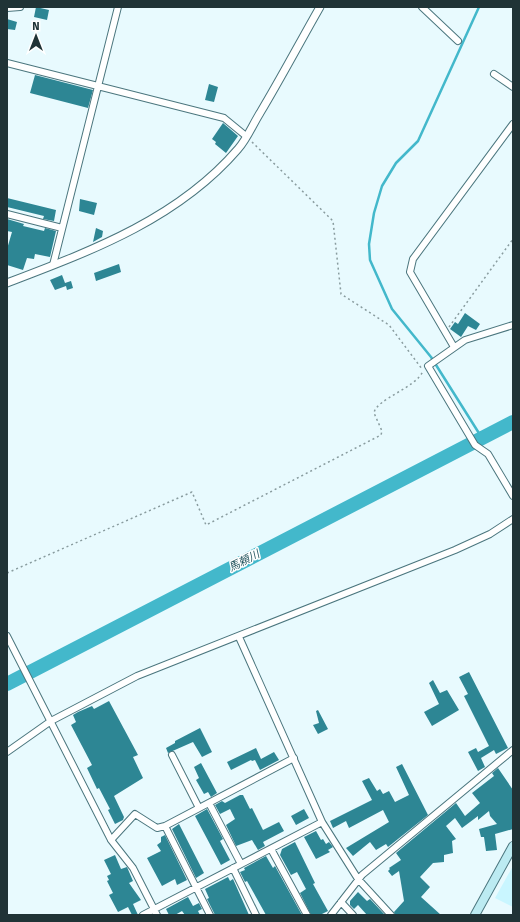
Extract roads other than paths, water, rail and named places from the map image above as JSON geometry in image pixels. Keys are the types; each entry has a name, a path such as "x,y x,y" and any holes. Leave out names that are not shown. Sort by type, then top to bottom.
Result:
{"main road":[{"path":"475,915 513,846"}],"street":[{"path":"7,8 20,7"},
{"path":"53,265 118,7"},
{"path":"7,283 110,241 176,205 221,168 240,148 320,7"},
{"path":"422,7 458,41"},
{"path":"7,63 224,118 246,136"},
{"path":"494,74 513,87"},
{"path":"454,347 410,272 410,266 413,259 513,124"},
{"path":"7,214 62,228"},
{"path":"513,325 465,340 428,366 475,445 488,454 513,496"},
{"path":"7,752 51,721 137,676 239,637 455,550 490,534 513,518"},
{"path":"7,636 111,840 133,868 157,915"},
{"path":"239,637 322,822 358,879 391,915"},
{"path":"330,915 358,879 513,750"},
{"path":"172,755 200,808"},
{"path":"111,840 135,814 157,828 165,826 200,808 220,795 294,758"},
{"path":"208,803 241,864"},
{"path":"143,915 322,822"},
{"path":"165,826 210,915"},
{"path":"271,848 307,915"},
{"path":"233,868 256,915"},
{"path":"341,902 353,915"}],"waterway":[{"path":"479,7 418,141 396,163 382,186 374,213 369,244 370,260 392,309 431,357 482,438"},
{"name":"馬頼川","path":"7,684 513,422"}]}
